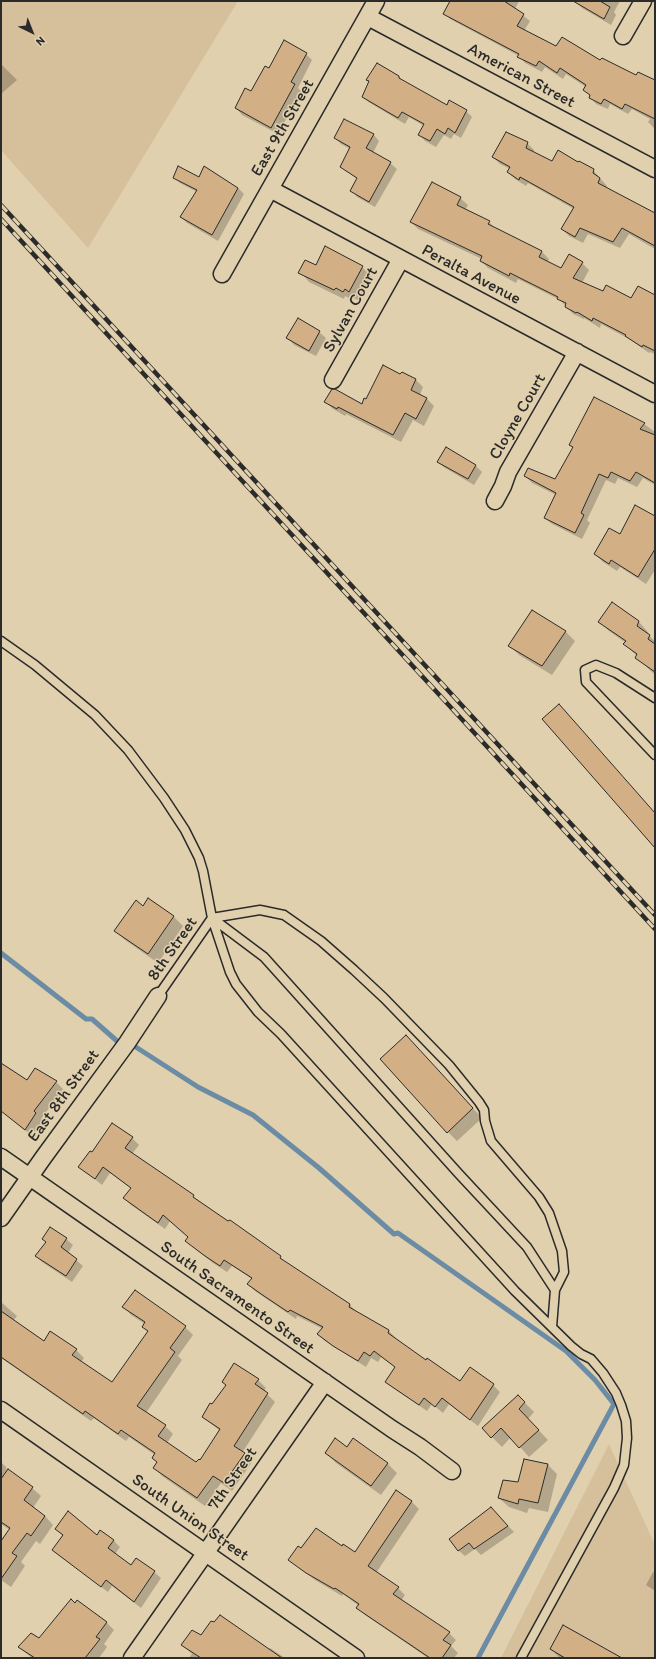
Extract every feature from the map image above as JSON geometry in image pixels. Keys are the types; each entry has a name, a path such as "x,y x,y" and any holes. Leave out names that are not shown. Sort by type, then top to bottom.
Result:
{"street":[{"name":"East 9th Street","path":"222,274 376,1"},
{"path":"622,36 642,1"},
{"name":"American Street","path":"368,17 655,169"},
{"name":"Peralta Avenue","path":"270,189 655,394"},
{"name":"Sylvan Court","path":"334,380 401,259"},
{"name":"Cloyne Court","path":"495,501 504,486 508,472 577,352"},
{"name":"East 8th Street","path":"1,1218 109,1068 158,996"},
{"name":"South Sacramento Street","path":"1,1157 420,1447 452,1471"},
{"name":"7th Street","path":"132,1658 325,1382"},
{"name":"South Union Street","path":"1,1410 207,1552 356,1658"}],"lane":[{"path":"1,641 35,665 95,715 128,750 164,798 185,830 199,858 212,918 230,972 236,984 258,1012 281,1034 515,1291 570,1346 591,1359 604,1373 616,1393 626,1421 627,1438 624,1465 614,1488 521,1658"},
{"path":"655,698 616,673 596,665 585,670 586,682 655,755"},
{"path":"212,918 260,910 284,915 321,941 354,970 384,998 449,1065 484,1110 485,1121 491,1141 539,1197 549,1213 564,1261 564,1272 555,1290 552,1328"},
{"path":"212,918 264,957 453,1168 527,1247 555,1290"},
{"name":"8th Street","path":"158,996 212,918"}],"shaded area":[{"path":"1,1 238,1 88,248 1,150"},
{"path":"609,1444 655,1545 655,1658 501,1658"}],"building":[{"path":"450,1 504,1 524,14 517,26 556,46 562,37 600,60 602,58 636,75 638,72 655,80 655,119 625,104 622,109 604,99 601,104 589,98 590,95 583,90 586,85 560,68 557,73 539,61 536,66 517,57 519,54 443,14"},
{"path":"573,1 600,1 610,7 604,19"},
{"path":"284,40 307,53 291,82 295,84 271,128 235,108 245,88 251,91 265,66 269,68"},
{"path":"377,63 399,76 399,78 447,105 449,100 467,110 455,133 448,128 445,134 437,129 430,141 418,135 424,124 402,112 398,118 362,97 369,81 366,80"},
{"path":"344,119 374,134 366,148 391,162 369,202 350,191 357,178 340,167 350,147 334,138"},
{"path":"506,132 528,142 526,148 552,161 558,150 578,162 579,161 594,169 593,173 600,178 598,183 655,213 655,246 622,228 613,242 580,228 575,237 561,229 574,207 520,177 519,180 507,172 510,167 492,157"},
{"path":"178,166 199,177 204,166 238,188 212,235 180,217 197,190 173,178"},
{"path":"432,182 461,197 457,205 490,221 488,224 542,251 539,257 561,268 569,254 583,262 573,278 603,291 606,285 631,298 638,286 655,295 655,351 643,345 642,347 625,336 626,335 593,318 592,321 565,307 566,303 557,299 558,297 510,273 509,276 480,261 482,256 410,222"},
{"path":"325,246 363,266 349,292 345,289 343,292 336,288 334,290 298,273 305,260 316,265"},
{"path":"298,318 320,331 309,351 286,338"},
{"path":"383,365 400,374 402,372 416,379 411,390 427,398 416,419 405,413 393,435 338,407 337,409 324,402 332,389 335,389 362,404"},
{"path":"594,397 645,423 640,429 655,435 655,483 636,472 630,481 611,472 608,478 599,474 581,513 584,515 575,533 544,518 556,493 524,476 528,468 555,479 573,447 569,445"},
{"path":"446,447 476,465 468,479 437,462"},
{"path":"635,505 655,516 655,549 638,577 611,560 609,564 594,554 609,528 620,534"},
{"path":"612,602 639,621 637,626 650,635 648,639 655,644 655,672 635,658 637,654 623,644 626,641 598,622"},
{"path":"532,610 566,631 542,666 508,646"},
{"path":"559,704 655,813 655,848 542,719"},
{"path":"148,898 174,916 148,954 114,931 136,900 143,906"},
{"path":"406,1035 473,1108 447,1133 380,1059"},
{"path":"1,1063 27,1080 35,1068 57,1081 34,1111 36,1113 25,1130 1,1111"},
{"path":"112,1123 133,1137 125,1148 194,1195 193,1197 228,1221 230,1220 281,1256 280,1258 350,1304 349,1307 389,1330 388,1333 426,1360 427,1358 460,1381 470,1367 494,1384 470,1420 442,1398 435,1407 424,1398 419,1405 385,1382 395,1367 374,1351 370,1356 364,1352 358,1361 333,1346 317,1334 323,1327 290,1310 288,1312 264,1296 247,1284 252,1278 224,1260 220,1266 205,1256 185,1241 188,1237 163,1215 158,1223 123,1198 131,1188 103,1167 95,1179 78,1167 90,1151 92,1152"},
{"path":"50,1227 67,1238 61,1247 77,1259 66,1276 35,1256 46,1242 42,1239"},
{"path":"135,1290 186,1326 170,1348 175,1352 137,1406 166,1425 158,1436 196,1462 199,1459 200,1460 220,1429 202,1417 210,1403 212,1404 226,1385 222,1382 234,1363 259,1379 255,1384 268,1393 234,1446 245,1453 224,1483 213,1476 197,1498 153,1468 157,1462 152,1458 155,1453 121,1430 118,1434 85,1411 83,1414 1,1357 1,1311 44,1341 50,1331 77,1349 72,1355 112,1382 148,1331 142,1327 145,1322 122,1307"},
{"path":"518,1395 525,1402 519,1409 539,1430 519,1448 501,1428 491,1438 482,1428"},
{"path":"335,1438 347,1447 353,1438 388,1463 371,1486 325,1453"},
{"path":"524,1459 548,1464 538,1503 519,1499 518,1504 498,1498 503,1480 518,1482"},
{"path":"8,1469 33,1487 24,1500 45,1516 31,1536 27,1533 12,1553 17,1556 1,1579 1,1541 10,1528 1,1522 1,1479"},
{"path":"396,1490 412,1501 368,1566 399,1587 393,1594 450,1632 443,1640 451,1645 442,1658 430,1658 356,1608 359,1604 335,1588 334,1589 306,1573 288,1560 298,1546 301,1548 316,1528 342,1546 343,1544 355,1552"},
{"path":"491,1507 508,1526 474,1549 469,1543 458,1551 449,1539"},
{"path":"68,1511 97,1535 100,1530 114,1540 108,1548 131,1565 136,1558 155,1571 134,1602 106,1580 101,1587 52,1550 63,1535 55,1529"},
{"path":"71,1599 75,1603 77,1600 107,1622 96,1637 100,1639 85,1658 35,1658 18,1647 31,1633 39,1638"},
{"path":"220,1615 282,1658 201,1658 181,1645 192,1630 201,1635 211,1621 214,1622"},
{"path":"563,1625 622,1658 565,1658 550,1649"}],"waterway":[{"path":"1,953 86,1019 92,1019 117,1041 128,1042 198,1087 253,1115 319,1168 394,1234 398,1233 566,1351 595,1380 614,1404 478,1658"}],"railway":[{"path":"1,205 655,915"},
{"path":"1,219 655,929"}]}
